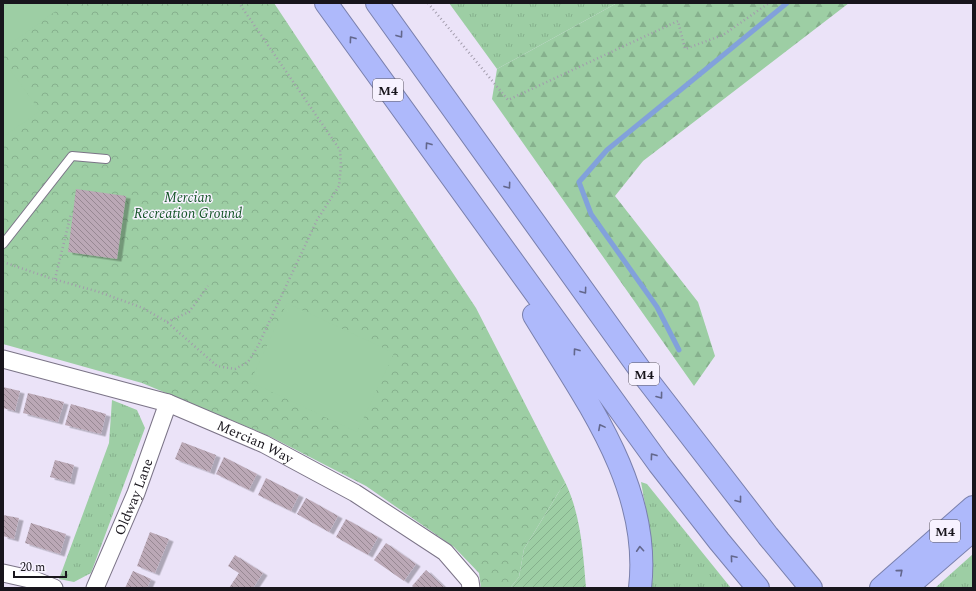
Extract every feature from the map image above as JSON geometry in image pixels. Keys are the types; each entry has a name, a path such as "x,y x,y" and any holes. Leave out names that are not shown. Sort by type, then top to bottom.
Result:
{"highway":[{"name":"M4","path":"326,3 659,464 758,588"},
{"name":"M4","path":"377,3 646,378 768,536 811,588"},
{"name":"M4","path":"451,177 582,393 621,465 630,489 639,530 642,577 640,588"},
{"name":"M4","path":"906,588 923,562 973,507"},
{"name":"M4","path":"881,588 973,530"}],"street":[{"name":"Mercian Way","path":"3,360 168,404 264,444 355,493 445,552 470,581 471,588"},
{"name":"Oldway Lane","path":"95,588 136,493 168,404"},
{"path":"3,573 34,580 54,588"}],"lane":[{"path":"3,244 72,156 106,159"}],"path":[{"path":"3,262 99,292 143,308 166,322 217,366 235,369 248,362 257,348 316,220 339,186 342,165 340,150 239,3"},
{"path":"428,3 508,100 678,21 685,49 723,35 769,3"},
{"path":"55,279 71,214"},
{"path":"166,322 189,312 208,286"}],"green space":[{"name":"Mercian Recreation Ground","path":"3,3 274,3 476,308 565,482 524,549 519,577 510,588 481,588 479,573 454,547 366,486 269,436 142,383 3,344"},
{"path":"3,3 67,3 3,49"},
{"path":"449,3 617,3 497,69"},
{"path":"617,3 849,3 643,161 615,196 698,302 715,356 694,386 492,99 497,69"},
{"path":"3,60 40,111 3,137"},
{"path":"287,303 394,353 357,432 250,382"},
{"path":"112,400 137,410 145,428 91,573 74,582 59,579 109,443"},
{"path":"565,482 575,507 578,521 586,588 510,588 519,577 524,549"},
{"path":"641,482 647,484 731,588 651,588 653,564 652,550"},
{"path":"973,554 973,588 935,588"}],"building":[{"path":"76,189 126,196 117,259 68,252"},
{"path":"3,387 20,391 15,411 3,408"},
{"path":"28,393 64,402 58,422 23,413"},
{"path":"71,404 106,414 101,434 65,425"},
{"path":"182,442 216,455 210,472 175,459"},
{"path":"224,457 257,474 249,490 216,474"},
{"path":"55,460 74,465 70,482 50,477"},
{"path":"266,478 299,495 291,511 258,495"},
{"path":"306,498 338,516 329,532 297,514"},
{"path":"3,515 19,518 14,539 3,536"},
{"path":"346,519 378,537 368,555 336,537"},
{"path":"31,523 66,534 60,554 25,543"},
{"path":"150,532 169,539 155,573 137,566"},
{"path":"386,543 416,564 404,581 374,560"},
{"path":"235,555 263,573 253,588 229,588 239,573 228,566"},
{"path":"426,570 445,588 415,588 412,586"},
{"path":"133,571 151,579 147,588 125,588"}],"waterway":[{"path":"679,350 657,307 591,214 579,182 607,150 787,3"}]}
